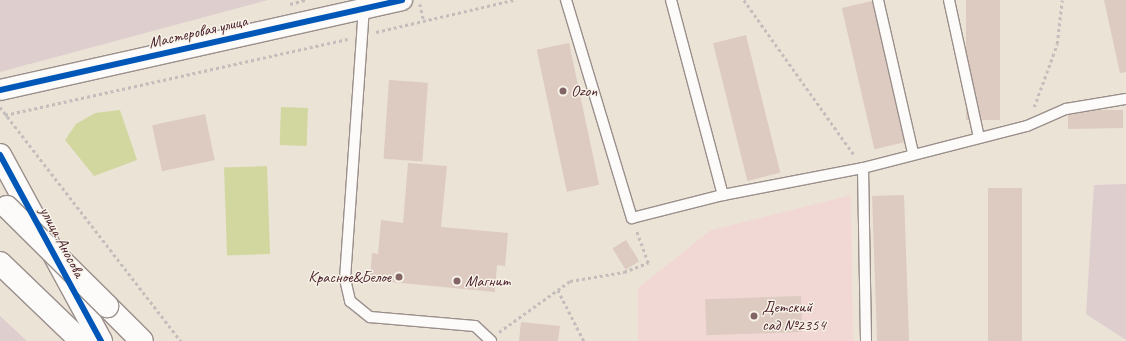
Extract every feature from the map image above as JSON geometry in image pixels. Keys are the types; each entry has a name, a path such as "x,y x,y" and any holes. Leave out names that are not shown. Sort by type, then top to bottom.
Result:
{"street":[{"name":"Мастеровая улица","path":"0,90 389,1"},
{"name":"улица Аносова","path":"0,155 101,341"},
{"path":"2,201 142,341"},
{"path":"0,262 81,341"},
{"name":"улица Аносова","path":"64,274 133,341"}],"lane":[{"path":"566,0 632,218 723,195 863,168 1027,126 1066,108 1126,99"},
{"path":"671,0 723,195"},
{"path":"878,0 913,154"},
{"path":"949,0 979,138"},
{"path":"364,7 364,35 345,279 350,301 370,317 475,326 491,339"},
{"path":"863,168 866,341"}],"path":[{"path":"419,0 424,21"},
{"path":"5,116 513,0"},
{"path":"744,0 863,168"},
{"path":"1027,126 1057,44 1062,0"},
{"path":"0,107 5,116 182,341"},
{"path":"491,339 570,282 624,272 648,263 632,218"},
{"path":"558,290 584,341"}],"shaded area":[{"path":"0,0 268,0 0,72"},
{"path":"1126,184 1126,340 1086,314 1094,185"},
{"path":"851,195 853,341 638,341 638,288 711,230"},
{"path":"0,316 27,341 0,341"}],"green space":[{"path":"281,107 308,108 307,146 280,145"},
{"path":"120,110 137,160 94,176 65,140 76,124 95,113"},
{"path":"267,166 270,254 227,255 224,168"}],"building":[{"path":"966,0 1000,0 1000,120 966,120"},
{"path":"1104,0 1126,0 1126,72 1120,73"},
{"path":"872,1 905,142 874,149 842,8"},
{"path":"746,35 780,173 747,181 713,43"},
{"path":"569,43 599,185 567,192 537,50"},
{"path":"389,80 428,83 422,162 383,159"},
{"path":"1099,110 1123,110 1123,128 1068,129 1068,115"},
{"path":"205,114 215,160 162,171 152,125"},
{"path":"408,163 447,166 441,227 508,233 505,266 497,265 495,292 370,280 372,253 378,254 381,220 403,223"},
{"path":"988,188 1022,188 1022,341 988,341"},
{"path":"904,195 909,341 877,341 872,196"},
{"path":"626,240 639,261 626,270 612,248"},
{"name":"Детский сад №2354","path":"801,296 802,332 706,335 705,299"},
{"path":"521,322 560,326 558,341 519,341"}],"cycle path":[{"path":"0,90 402,0"},
{"path":"0,155 101,341"}],"place":[{"name":"Ozon","path":"563,91"},
{"name":"Красное&Белое","path":"399,277"},
{"name":"Магнит","path":"457,281"},
{"name":"Детский сад №2354","path":"754,316"}]}
